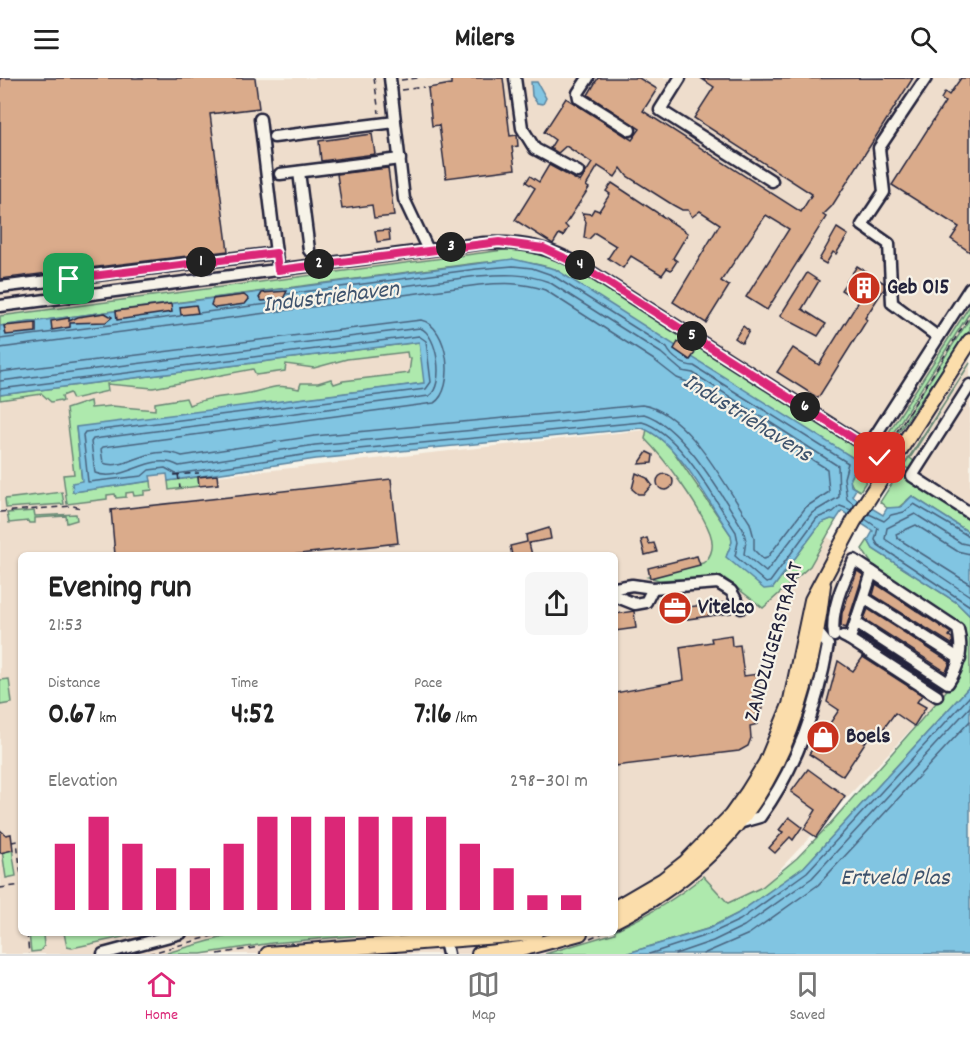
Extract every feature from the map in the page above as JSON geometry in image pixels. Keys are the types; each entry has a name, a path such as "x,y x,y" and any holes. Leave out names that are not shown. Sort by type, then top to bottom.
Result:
{"main road":[{"name":"ZANDZUIGERSTRAAT","path":"618,906 663,880 686,862 731,816 748,792 766,763 790,705 812,600 866,502 885,461 970,341"},
{"name":"ZANDZUIGERSTRAAT","path":"618,918 677,883 717,848 739,823 775,768 790,737 809,674 824,577"},
{"path":"268,954 423,938 449,943 509,936"},
{"path":"479,954 521,949 569,936"}],"street":[{"path":"390,78 405,199 428,250"},
{"path":"515,78 522,128 535,149 578,172"},
{"path":"679,78 660,110 772,181"},
{"path":"926,78 879,148 884,192 862,225 889,244 892,303 938,337"},
{"path":"585,79 578,93 579,98 630,130"},
{"path":"260,118 278,270"},
{"path":"274,137 395,122"},
{"path":"280,174 400,159"},
{"path":"299,172 309,250"},
{"path":"0,306 428,250 499,242 527,244 563,255 859,442 865,442 873,439 970,288"},
{"path":"0,287 276,253"},
{"path":"970,386 912,476 970,513"},
{"path":"865,442 868,449 885,461"},
{"name":"ZANDZUIGERSTRAAT","path":"739,823 760,817 787,775 813,715 836,606 854,560 958,629 960,659"},
{"path":"849,639 872,572"},
{"path":"618,587 632,585 653,588 718,583 731,591 741,608"},
{"path":"618,597 635,604 646,602 653,588"},
{"path":"856,623 948,683 957,669 960,659 864,598"},
{"name":"ZANDZUIGERSTRAAT","path":"816,630 830,638"},
{"path":"830,638 842,635 937,696"},
{"path":"103,954 170,936"}],"path":[{"path":"375,78 380,124"},
{"path":"885,461 970,315"},
{"path":"174,475 200,472"},
{"path":"178,474 180,488"},
{"path":"0,512 75,506 81,508"},
{"path":"12,842 17,841 18,846"},
{"path":"0,888 18,885"},
{"path":"27,936 29,954"},
{"path":"148,954 212,936"}],"shaded area":[{"path":"0,78 970,78 970,541 861,459 516,264 0,327"},
{"path":"420,342 425,383 76,427 150,481 150,476 167,474 169,481 645,430 765,607 826,536 952,620 963,665 961,671 943,695 753,898 555,954 0,954 0,395"}],"green space":[{"path":"519,248 574,266 867,453 874,469 860,491 853,487 850,481 856,468 555,269 525,262 477,263 0,326 0,316"},
{"path":"970,305 970,312 888,441 880,446"},
{"path":"970,318 970,330 891,443 890,442"},
{"path":"420,342 425,383 76,428 82,482 73,492 151,481 152,490 144,491 144,495 134,496 133,492 126,493 126,497 116,498 115,494 107,495 107,499 67,504 63,475 74,474 66,409 90,401 91,408 112,406 155,410 155,403 186,398 189,405 209,399 283,386 299,389 301,383 318,383 331,379 334,384 409,373 411,358 408,358 407,352 347,359 314,368 286,364 285,371 256,375 253,369 153,388 107,384 108,391 73,399 70,393 62,396 63,401 61,402 60,400 51,402 42,394 0,400 0,395"},
{"path":"970,363 910,458 915,462 910,470 905,467 901,473 970,518 970,533 912,496 898,508 887,508 880,502"},
{"path":"647,429 669,445 731,535 732,542 727,555 773,588 821,523 831,519 836,520 810,566 763,608 723,577 659,580 648,577 703,563 711,553 712,541 705,522 690,497 645,439"},
{"path":"198,477 199,486 169,490 168,481"},
{"path":"62,492 64,504 6,508 5,499"},
{"path":"34,511 35,516 76,514 77,520 67,523 66,516 35,518 35,523 28,521 9,523 7,513"},
{"path":"868,540 873,549 956,602 970,616 970,686 804,867 737,914 707,929 625,954 545,954 605,936 618,936 618,929 672,900 703,876 728,903 762,887 797,858 828,826 943,695 961,671 964,637 873,566 862,549"},
{"path":"820,643 825,649 822,658 818,655 817,662 822,669 819,676 815,673 814,680 818,687 815,694 811,690 809,698 813,705 810,712 806,708 804,715 808,723 801,724 798,731 802,739 798,745 794,741 791,748 794,755 790,761 787,757 784,763 787,771 782,777 779,773 775,779 777,787 772,794 770,789 766,795 767,804 761,812 752,814 799,726"},
{"path":"9,679 12,703 0,705 0,680"},
{"path":"12,848 16,876 6,878 2,850"},
{"path":"29,936 43,936 44,946 40,951 31,952"},
{"path":"65,936 127,936 72,948 67,947"},
{"path":"227,936 352,936 272,943 201,954 163,954"}],"water":[{"path":"531,82 537,82 546,98 543,104 537,103 532,96"},
{"path":"513,259 555,269 676,346 674,349 690,360 692,357 855,459 856,467 850,478 851,486 856,489 852,496 883,515 887,508 901,507 912,496 970,533 970,616 956,602 873,549 868,540 873,531 842,511 836,520 831,519 821,523 773,588 764,589 726,557 732,542 731,535 692,474 668,446 656,435 642,428 316,459 168,481 167,474 150,476 151,481 73,492 72,483 82,481 76,427 424,383 419,342 0,395 0,326"},
{"name":"Ertveld Plas","path":"970,686 970,954 625,954 708,929 737,914 804,867"}],"building":[{"path":"0,78 255,78 259,108 210,114 228,251 0,279"},
{"path":"451,78 503,78 510,136 517,135 518,146 512,147 515,169 446,178 439,125 432,126 428,88 451,84"},
{"path":"598,78 639,78 657,89 643,111 801,212 812,194 694,118 714,87 702,79 913,78 832,206 823,215 826,217 767,310 746,297 789,229 766,215 721,281 729,286 706,323 673,302 720,224 700,211 692,217 688,210 682,210 673,205 627,176 621,168 615,177 598,166 586,186 589,188 565,225 568,228 563,236 559,234 553,244 515,220 535,188 526,182 530,176 539,182 549,165 580,182 592,163 566,146 558,153 550,148 555,140 544,132 566,98 632,140 640,129 588,95"},
{"path":"961,78 970,78 970,252 951,239 959,227 892,185 945,102 941,99 945,92 949,95"},
{"path":"372,134 375,154 321,161 319,141"},
{"path":"388,168 394,216 374,218 372,205 342,209 337,174"},
{"path":"612,183 688,233 673,258 677,261 671,270 667,268 662,275 631,256 623,268 608,258 616,246 595,233 589,239 584,238 586,222 582,213 591,214 594,209 599,211 610,194 606,191"},
{"path":"837,228 848,235 836,254 833,252 826,264 819,260"},
{"path":"389,230 390,240 377,242 375,231"},
{"path":"857,266 884,283 884,289 818,398 777,372 793,348 819,365 859,301 841,290"},
{"path":"807,273 819,281 802,309 826,324 818,336 780,316"},
{"path":"287,291 283,299 262,301 259,298 262,293"},
{"path":"244,295 249,299 245,304 215,308 211,305 213,299"},
{"path":"171,304 172,312 117,320 116,311"},
{"path":"196,305 198,313 181,315 180,307"},
{"path":"105,313 112,317 106,322 70,323 70,327 52,330 51,321 69,318 69,321 78,317"},
{"path":"36,323 36,332 6,335 4,326"},
{"path":"743,326 749,331 742,343 735,338"},
{"path":"678,342 695,353 690,360 674,349"},
{"path":"647,452 653,455 652,463 639,464"},
{"path":"636,473 647,478 652,485 644,494 638,494 632,489"},
{"path":"665,474 673,482 665,490 657,482"},
{"path":"217,475 218,484 199,486 198,477"},
{"path":"391,479 398,543 318,552 115,552 111,510"},
{"path":"549,528 551,539 529,543 531,552 511,552 510,546 527,542 526,535"},
{"path":"647,538 649,544 654,543 657,552 645,555 641,540"},
{"path":"697,556 700,565 650,578 648,568"},
{"path":"857,571 863,575 846,628 841,626 842,613"},
{"path":"876,584 951,633 949,636 952,638 953,645 873,595"},
{"path":"729,602 731,613 672,623 670,607 679,606 680,608"},
{"path":"868,609 950,662 946,672 864,619"},
{"path":"634,611 636,628 618,631 618,614"},
{"path":"859,634 943,689 859,636"},
{"path":"731,635 732,646 740,645 744,676 758,674 763,709 756,710 758,724 750,726 751,738 748,746 739,751 618,766 618,692 684,680 680,647 712,642 711,638"},
{"path":"863,657 922,695 917,702 926,707 914,726 895,713 878,736 872,732 843,776 809,754 839,710 827,702 838,661 853,671"},
{"path":"808,769 845,796 816,837 804,829 816,810 791,792"},
{"path":"789,817 802,827 793,840 790,837 775,853 769,848 783,832 779,830"},
{"path":"0,830 6,835 11,834 13,850 0,853"}],"place":[{"name":"Geb 015","path":"864,288"},
{"name":"Vitelco","path":"675,608"},
{"name":"Boels","path":"823,737"}],"route":[{"path":"69,279 276,253 278,270 484,243 527,244 563,255 582,266 859,442 865,442 868,449 880,458"}],"water label":[{"name":"Industriehaven","path":"331,298"},
{"name":"Industriehavens","path":"747,419"}]}
